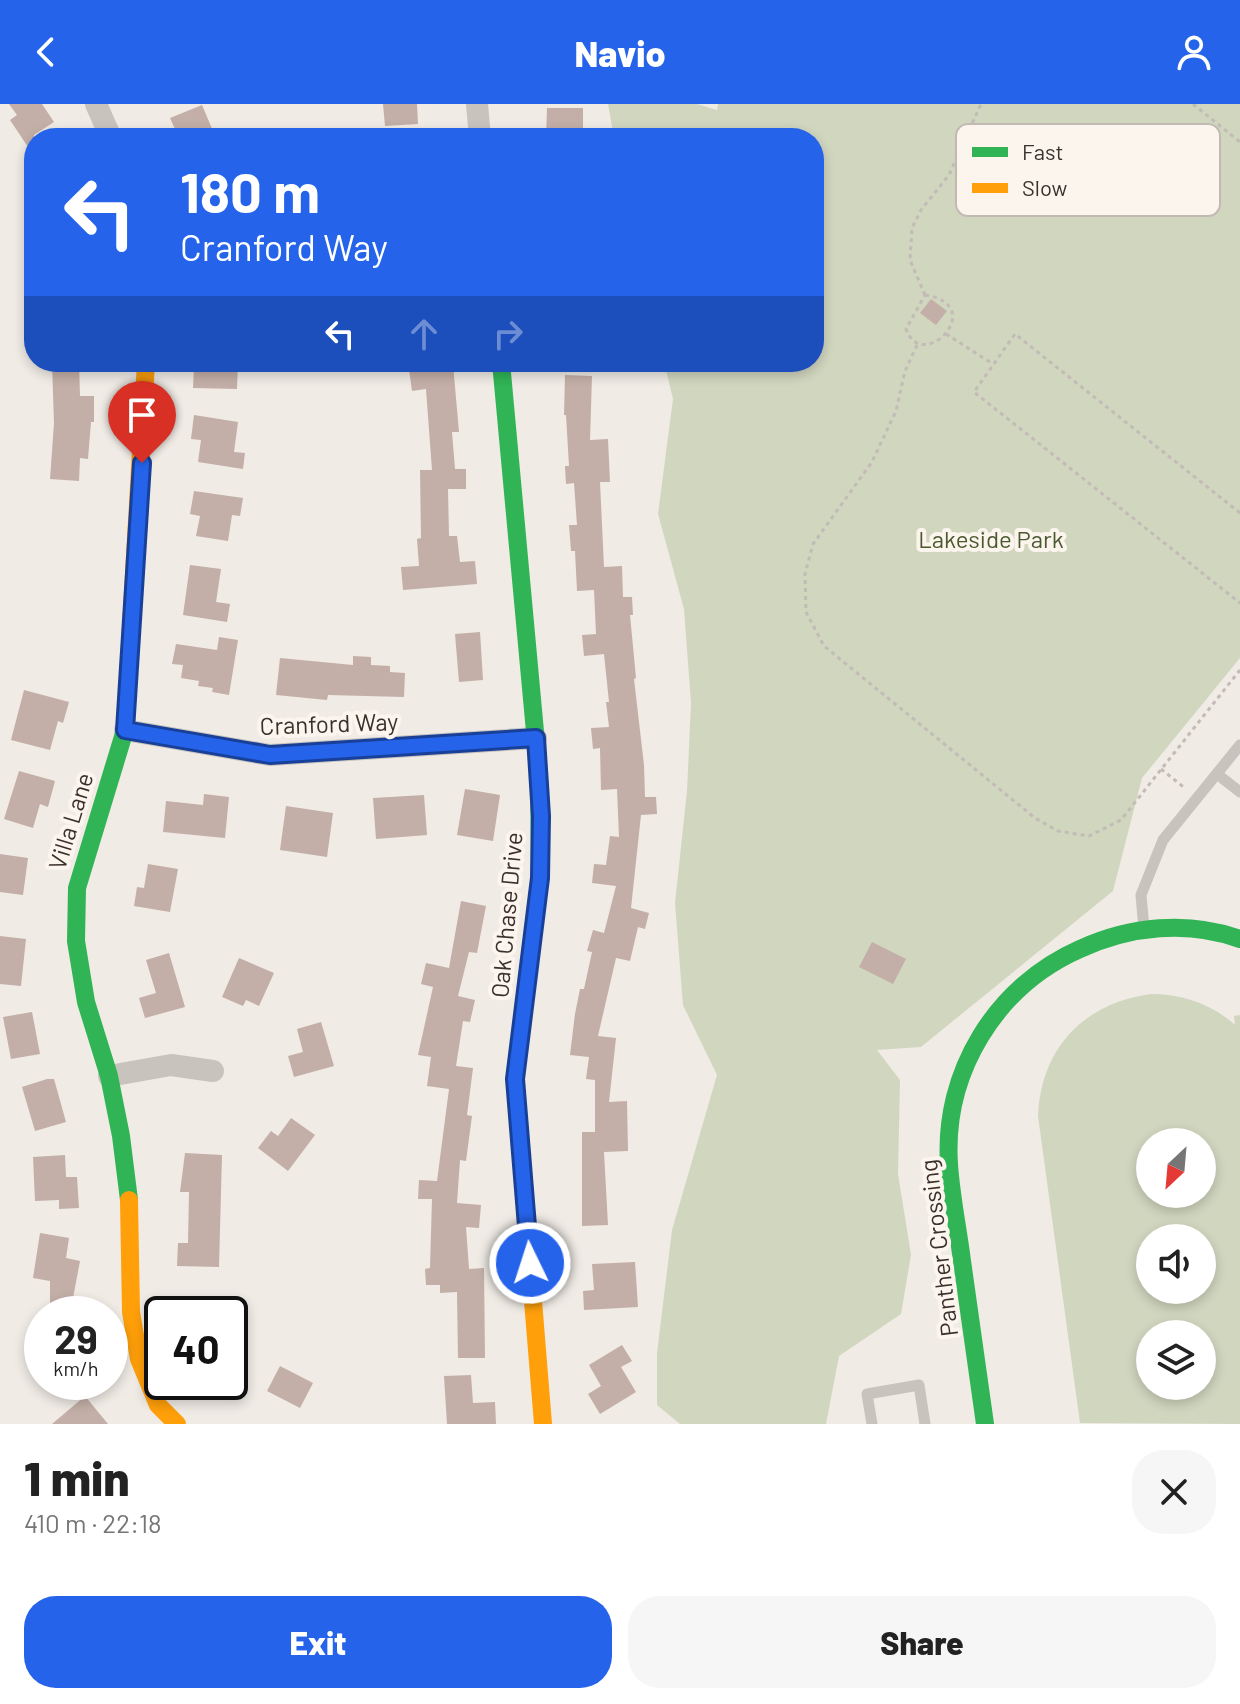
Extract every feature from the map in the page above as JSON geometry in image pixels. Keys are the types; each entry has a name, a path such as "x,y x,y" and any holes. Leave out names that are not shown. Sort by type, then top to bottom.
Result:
{"street":[{"path":"96,104 107,128"},
{"path":"477,104 479,128"},
{"name":"Villa Lane","path":"145,372 125,730 77,888 76,941 83,987 109,1076 121,1136 131,1216 131,1312 139,1359 158,1405 177,1424"},
{"name":"Oak Chase Drive","path":"502,372 541,816 540,878 515,1079 543,1424"},
{"name":"Cranford Way","path":"125,730 270,755 536,738"},
{"name":"Panther Crossing","path":"985,1424 949,1163 951,1124 958,1085 990,1021 1012,994 1035,973 1088,944 1116,934 1198,928 1240,939"},
{"path":"109,1076 171,1065 213,1071"}],"lane":[{"path":"1144,930 1141,895 1163,840 1240,745"},
{"path":"1217,774 1240,792"},
{"path":"872,1424 867,1394 919,1385 925,1424"}],"path":[{"path":"972,124 981,104"},
{"path":"1193,104 1218,124"},
{"path":"1220,126 1240,142"},
{"path":"925,295 910,260 912,228 921,210 949,175 956,159"},
{"path":"925,295 940,297 948,302 953,311 952,320 945,334 932,344 917,345 908,337 906,329 925,295"},
{"path":"945,334 993,364"},
{"path":"1240,513 1015,334 974,392 1240,602"},
{"path":"917,345 905,371 896,411 872,462 813,544 805,574 806,612 824,646 1035,818 1058,831 1089,836 1121,820 1240,670"},
{"path":"1161,769 1186,789"}],"green space":[{"name":"Lakeside Park","path":"608,104 697,104 717,110 718,104 1240,104 1240,658 1142,778 1113,891 921,1047 877,1050 900,1080 898,1174 911,1255 901,1314 839,1356 826,1424 680,1424 657,1405 657,1353 672,1230 717,1075 683,1005 675,903 687,791 691,703 684,609 658,514 673,399 666,372 824,372 824,128 612,128"},
{"path":"1151,994 1185,998 1217,1011 1235,1025 1234,1016 1240,1015 1240,1424 1080,1423 1038,1116 1041,1092 1057,1050 1070,1033 1106,1007"}],"building":[{"path":"9,104 42,104 54,122 45,128 24,128 24,141 10,120 17,115"},
{"path":"383,104 417,104 418,124 385,126"},
{"path":"202,105 212,128 174,128 170,118"},
{"path":"547,108 583,108 583,128 546,128"},
{"path":"931,299 947,311 936,325 920,313"},
{"path":"52,372 79,372 80,396 94,396 94,422 91,422 88,459 80,458 79,481 50,479 54,423"},
{"path":"194,372 238,372 237,389 193,388"},
{"path":"409,372 454,372 459,432 452,432 455,469 466,469 466,489 448,489 449,536 457,536 460,562 475,561 477,584 403,590 401,567 419,566 420,470 432,470 426,389 412,391"},
{"path":"565,375 592,376 590,440 608,439 610,482 600,482 604,567 622,566 623,597 632,597 633,615 630,615 634,679 645,797 656,797 657,814 641,815 631,908 649,913 645,929 638,927 630,961 616,958 598,1036 616,1038 609,1102 627,1101 628,1151 604,1152 608,1225 582,1226 582,1132 595,1132 595,1080 586,1079 589,1057 570,1055 580,989 584,989 592,952 587,951 593,930 604,933 616,886 592,883 594,864 606,865 610,836 619,837 617,789 601,790 600,748 593,749 591,728 609,727 606,702 609,702 604,654 584,656 582,635 596,634 594,590 577,591 575,551 571,551 569,525 577,525 574,483 566,484 565,466 569,466 564,415"},
{"path":"194,415 238,422 234,452 245,453 243,469 198,462 201,440 191,439"},
{"path":"194,491 243,498 240,516 232,515 228,541 196,536 200,516 190,514"},
{"path":"190,565 221,569 216,602 230,604 227,622 183,615"},
{"path":"480,632 483,680 459,682 455,634"},
{"path":"219,637 238,640 229,695 198,686 199,681 181,678 183,665 172,664 176,644 217,650"},
{"path":"353,656 371,657 371,665 390,666 390,672 405,673 404,697 328,695 327,700 276,695 280,658 353,665"},
{"path":"24,690 69,702 63,723 58,721 50,750 11,740"},
{"path":"19,771 55,781 48,807 40,804 33,828 4,819"},
{"path":"465,789 500,795 493,841 457,835"},
{"path":"204,794 229,797 225,838 163,832 166,801 203,805"},
{"path":"424,795 427,835 376,839 373,798"},
{"path":"286,806 333,813 327,857 280,850"},
{"path":"0,854 28,858 23,895 0,892"},
{"path":"148,864 178,869 170,912 134,906 137,887 144,888"},
{"path":"461,901 486,906 477,953 469,952 458,996 475,1000 470,1022 463,1021 456,1066 473,1068 467,1115 472,1116 466,1161 460,1160 457,1203 481,1205 479,1228 466,1227 469,1269 484,1268 485,1358 458,1358 457,1292 440,1293 440,1285 426,1285 425,1269 430,1268 432,1199 418,1199 419,1180 437,1181 449,1089 427,1086 431,1057 418,1055 433,987 421,984 426,963 449,968"},
{"path":"0,936 26,939 21,986 0,984"},
{"path":"872,942 906,959 893,984 859,967"},
{"path":"169,953 185,1007 145,1018 139,998 156,993 146,960"},
{"path":"239,958 274,973 259,1006 246,1000 243,1006 222,997"},
{"path":"32,1012 40,1054 11,1059 3,1017"},
{"path":"321,1022 334,1066 294,1077 288,1056 303,1052 297,1029"},
{"path":"54,1079 66,1122 35,1131 22,1087"},
{"path":"291,1118 315,1135 288,1171 258,1148 271,1131 278,1136"},
{"path":"185,1153 222,1155 219,1267 177,1266 178,1243 188,1243 189,1192 180,1192"},
{"path":"65,1155 66,1177 77,1177 79,1208 59,1209 59,1200 35,1201 33,1157"},
{"path":"40,1233 69,1238 66,1258 80,1261 73,1296 50,1296 50,1281 33,1278"},
{"path":"635,1262 638,1307 584,1310 583,1291 594,1290 592,1264"},
{"path":"622,1345 632,1361 621,1367 636,1392 600,1414 588,1394 601,1386 589,1365"},
{"path":"280,1366 313,1383 300,1408 267,1391"},
{"path":"471,1375 473,1403 495,1402 496,1424 447,1424 444,1376"},
{"path":"80,1400 88,1400 108,1424 52,1424"}],"traffic: fast":[{"path":"502,372 539,775 540,878 536,906"},
{"path":"127,697 125,730 77,888 76,941 86,1002 109,1076 129,1200"},
{"path":"985,1424 949,1164 949,1130 955,1097 966,1065 981,1036 1000,1009 1023,985 1050,965 1099,941 1159,928 1200,929 1240,939"}],"traffic: slow":[{"path":"127,697 145,372"},
{"path":"536,906 515,1079 543,1424"},
{"path":"129,1200 131,1312 139,1359 158,1405 177,1424"}],"route":[{"path":"142,463 125,730 270,755 536,738 541,816 540,878 515,1079 530,1263"}]}
